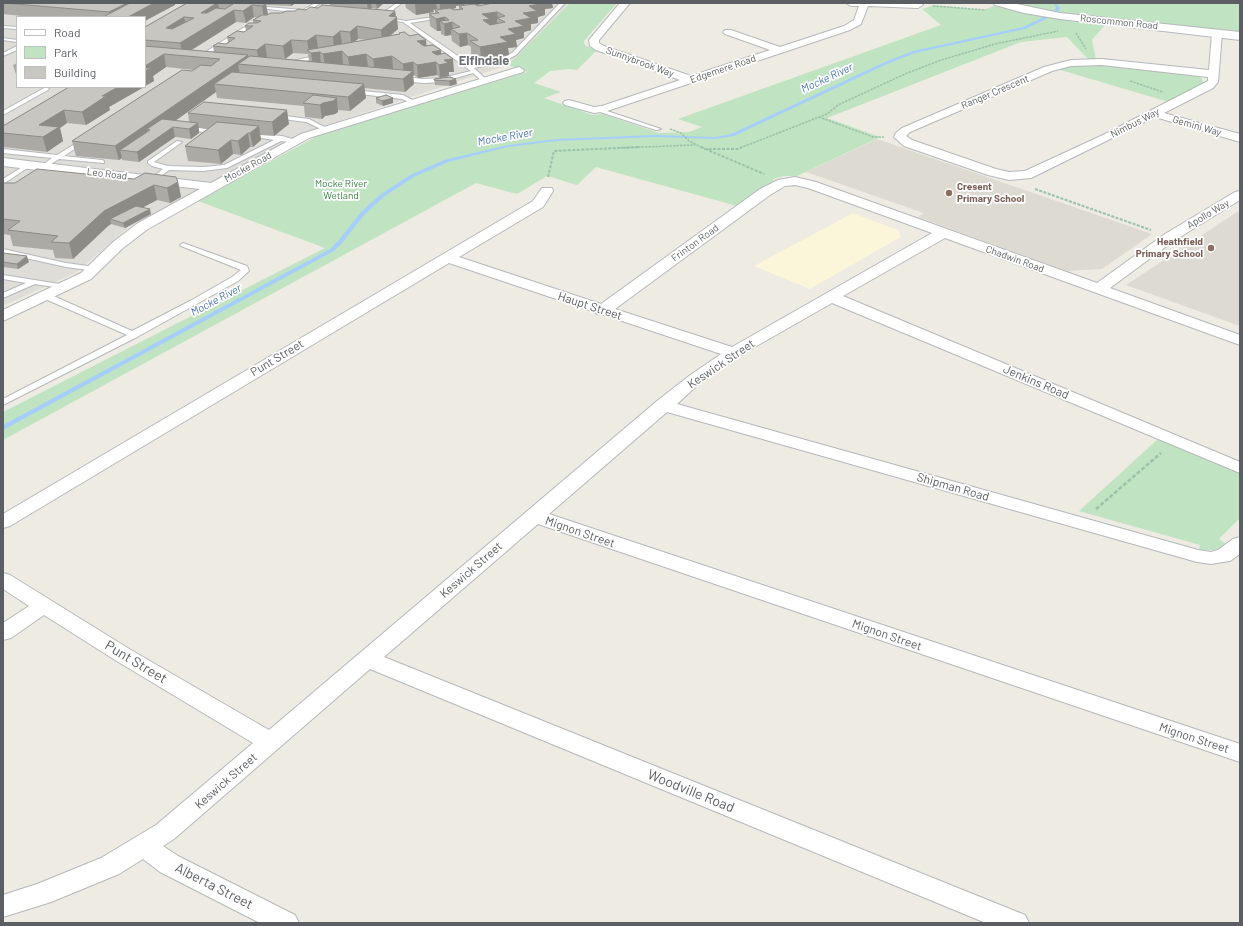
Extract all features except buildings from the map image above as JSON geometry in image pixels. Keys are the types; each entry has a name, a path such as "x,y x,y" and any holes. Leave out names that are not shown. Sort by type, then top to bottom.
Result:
{"street":[{"name":"Sunnybrook Way","path":"625,3 594,40 594,44 600,48 691,80"},
{"path":"851,3 918,5"},
{"name":"Roscommon Road","path":"1000,3 1060,16 1240,36"},
{"name":"Edgemere Road","path":"569,103 584,108 599,110 691,80 854,25 858,22 864,4"},
{"path":"728,32 780,50"},
{"name":"Nimbus Way","path":"1009,176 1022,176 1036,171 1155,114 1209,86 1213,82 1212,74 1217,33"},
{"name":"Ranger Crescent","path":"900,137 901,132 1048,70 1071,63 1094,62 1212,74"},
{"name":"Mocke Road","path":"3,316 66,287 86,276 130,235 212,187 296,141 326,129 519,70"},
{"name":"Gemini Way","path":"1155,114 1240,138"},
{"path":"900,137 908,142 992,172 1009,176"},
{"name":"Leo Road","path":"3,162 52,167 113,178 152,180 212,187"},
{"name":"Chadwin Road","path":"786,182 806,183 1240,340"},
{"name":"Frinton Road","path":"602,310 765,192 786,182"},
{"name":"Punt Street","path":"3,522 298,345 538,204 547,191"},
{"name":"Apollo Way","path":"1098,289 1170,237 1240,195"},
{"name":"Keswick Street","path":"3,906 42,894 110,866 165,832 663,405 699,376 733,353 943,233"},
{"name":"Haupt Street","path":"447,258 733,353"},
{"name":"Jenkins Road","path":"831,297 1240,468"},
{"name":"Shipman Road","path":"663,405 1197,556 1211,558 1223,556 1240,543"},
{"name":"Mignon Street","path":"534,516 1240,753"},
{"name":"Punt Street","path":"3,580 43,606 271,742"},
{"path":"3,633 43,606"},
{"name":"Woodville Road","path":"367,659 1016,923"},
{"name":"Alberta Street","path":"144,846 169,864 286,923"}],"lane":[{"path":"292,17 306,11 318,3"},
{"path":"380,17 400,3"},
{"path":"470,67 500,61 514,54 563,3"},
{"path":"250,6 313,12"},
{"path":"406,22 449,15"},
{"path":"373,17 406,22 470,67 485,81"},
{"path":"198,59 245,29 260,24"},
{"path":"3,27 16,28"},
{"path":"420,39 428,38"},
{"path":"3,39 16,41"},
{"path":"4,55 16,49"},
{"path":"293,68 287,65 326,56"},
{"path":"190,59 205,60"},
{"path":"392,78 433,81 453,78 475,72"},
{"path":"3,113 46,89"},
{"path":"347,91 403,97 413,102"},
{"path":"599,110 658,129"},
{"path":"269,116 307,120 326,129"},
{"path":"193,129 223,132"},
{"path":"244,134 296,141"},
{"path":"52,167 88,138"},
{"path":"179,142 150,162 154,165 168,168 203,169 225,167 282,138"},
{"path":"3,152 52,167 102,162"},
{"path":"3,182 29,165"},
{"path":"152,180 168,168"},
{"path":"3,172 16,174"},
{"path":"3,402 193,303 235,278 245,270 244,268 183,245"},
{"path":"3,251 66,265 95,269"},
{"path":"3,277 66,287"},
{"path":"3,296 34,282"},
{"path":"46,296 134,335"}],"path":[{"path":"918,5 990,11"},
{"path":"704,150 738,149 827,114 838,105 905,74 941,60 995,44 1059,30"},
{"path":"1076,32 1094,62"},
{"path":"819,117 873,137 900,137"},
{"path":"683,135 689,141 704,150 786,182"},
{"path":"547,191 554,151 695,145"},
{"path":"1009,176 1013,181 1170,237"},
{"path":"1080,522 1163,451 1156,432"}],"shaded area":[{"path":"3,3 569,3 508,65 306,132 128,228 77,272 3,306"},
{"name":"Cresent Primary School","path":"877,139 1152,234 1102,269 1067,271 918,217 924,213 806,172"},
{"name":"Heathfield Primary School","path":"1240,210 1240,326 1126,285"},
{"path":"853,213 898,230 901,237 810,289 754,266"}],"green space":[{"name":"Mocke River Wetland","path":"570,3 617,3 584,41 586,46 597,50 577,70 569,69 550,71 534,83 561,92 544,98 592,115 603,114 659,133 689,132 702,127 678,119 941,25 922,9 934,5 983,10 994,6 1069,21 1105,25 1092,40 1096,60 1088,59 1067,37 1021,42 827,118 880,137 797,176 784,176 773,179 774,180 737,206 596,167 577,185 547,176 517,194 476,183 3,440 3,412 325,248 198,201 321,134 527,72 508,65"},
{"path":"999,3 1240,3 1240,36 1096,20"},
{"path":"1096,64 1197,75 1204,83 1169,102 1057,69 1071,65"},
{"path":"1158,439 1240,473 1240,518 1219,539 1226,544 1222,547 1214,550 1199,550 1200,545 1079,511"}],"waterway":[{"name":"Mocke River","path":"3,428 332,250 363,213 383,195 412,176 446,161 508,146 557,140 655,136 715,138 732,135 886,63 914,52 1024,28 1056,13 1058,8 1055,5"}],"place":[{"name":"Cresent Primary School","path":"949,193"},
{"name":"Heathfield Primary School","path":"1211,248"}],"district":[{"name":"Elfindale","path":"484,61"}]}
